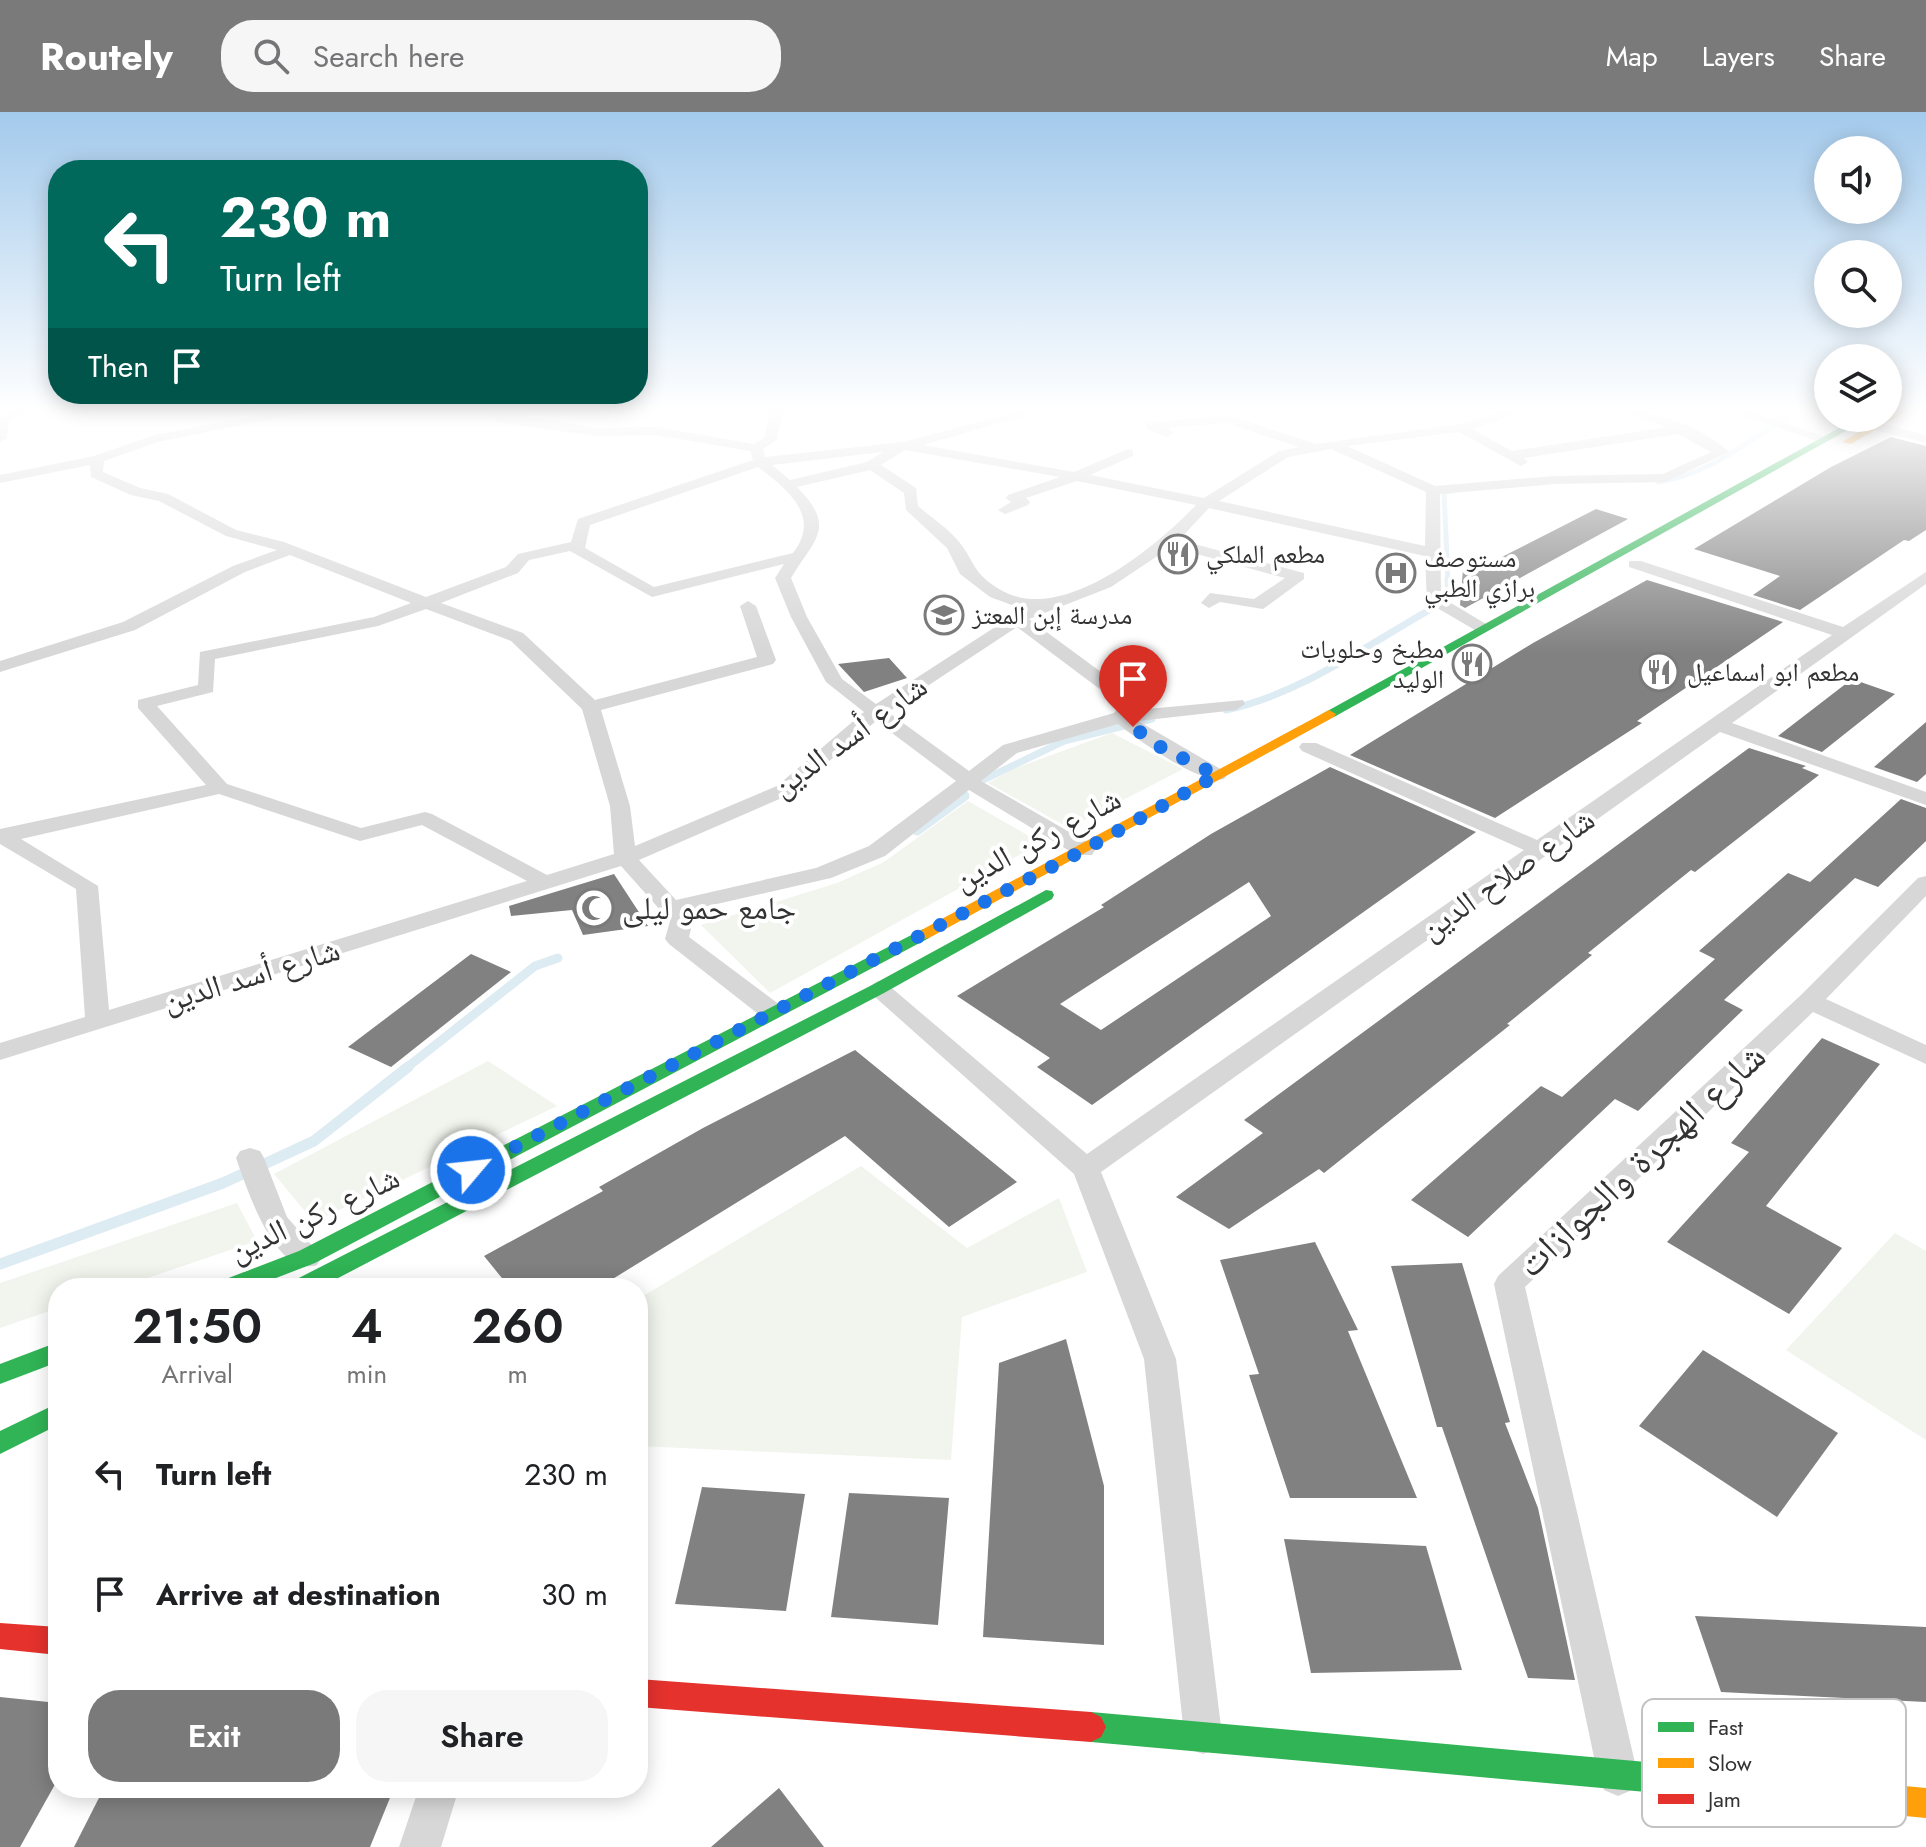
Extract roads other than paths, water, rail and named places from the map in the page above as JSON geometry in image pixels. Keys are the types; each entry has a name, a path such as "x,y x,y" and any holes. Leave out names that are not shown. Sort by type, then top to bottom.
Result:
{"main road":[{"name":"شارع ركن الدين","path":"252,1278 307,1257 771,1011 1084,850 1730,491"},
{"name":"شارع ركن الدين","path":"1302,751 1643,559 1756,491"},
{"name":"شارع ركن الدين","path":"318,1278 878,989 1058,887"},
{"path":"0,1374 48,1356"},
{"path":"0,1443 48,1418"},
{"path":"0,1636 48,1640"},
{"path":"648,1694 1203,1735 1642,1778"},
{"path":"1906,1801 1926,1803"}],"street":[{"path":"134,491 163,497 231,533 290,550 517,637 591,707 620,806 625,858 678,914 677,939 771,1011"},
{"path":"664,491 583,522 577,550 652,592 795,557"},
{"path":"794,491 812,521 812,535 783,578 799,617 835,682 969,780 1084,850"},
{"path":"911,491 911,507 954,546 966,571 996,594 1037,608"},
{"path":"1005,510 1023,502 1013,498 1033,491"},
{"path":"1145,491 1434,553"},
{"name":"شارع أسد الدين","path":"0,1052 625,858 784,790 875,713 1017,619 1037,608 1105,584 1169,542 1206,503 1225,491"},
{"path":"1433,491 1434,553 1440,604 1480,628"},
{"path":"1169,542 1298,576 1257,605 1216,596 1209,603"},
{"path":"546,883 425,818 360,835 220,788 145,704 207,688 206,656 378,621 512,570 524,557 578,545"},
{"path":"0,667 129,626 239,569 290,550"},
{"path":"1643,559 1855,628"},
{"name":"شارع صلاح الدين","path":"1086,1169 1926,577"},
{"path":"591,707 767,660 748,606"},
{"path":"1017,619 1132,704 1127,722"},
{"path":"678,914 823,873 877,851 1010,749 1127,722 1236,704"},
{"path":"1127,722 1162,748 1217,775"},
{"path":"1719,725 1926,799"},
{"path":"1302,751 1541,850"},
{"path":"2,836 220,788"},
{"path":"2,836 87,886 98,1023"},
{"name":"شارع الهجرة والجوازات","path":"1618,1776 1509,1284 1810,1001 1926,883"},
{"path":"878,989 1086,1169 1160,1359 1203,1735"},
{"path":"1810,1001 1926,1055"},
{"path":"250,1158 275,1223 307,1257"},
{"path":"420,1847 436,1798"}],"waterway":[{"path":"1448,581 1444,492 1452,491"},
{"path":"1226,710 1285,691 1449,599 1448,579"},
{"path":"983,780 1064,741 1152,719"},
{"path":"917,831 965,796"},
{"path":"405,1069 535,966 558,958"},
{"path":"0,1264 223,1183 314,1141 408,1067"}],"place":[{"name":"مطعم الملكي","path":"1178,554"},
{"name":"مستوصف برازي الطبي","path":"1396,573"},
{"name":"مدرسة إبن المعتز","path":"944,615"},
{"name":"مطبخ وحلويات الوليد","path":"1472,664"},
{"name":"مطعم ابو اسماعيل","path":"1659,672"},
{"name":"جامع حمو ليلى","path":"594,908"}]}
